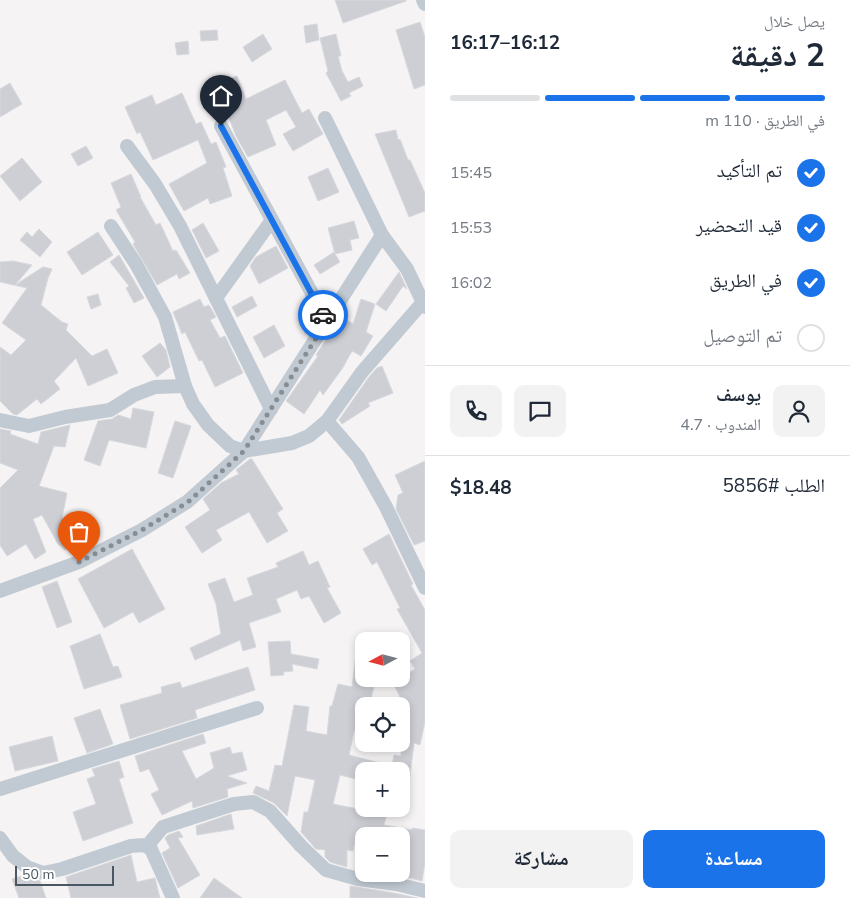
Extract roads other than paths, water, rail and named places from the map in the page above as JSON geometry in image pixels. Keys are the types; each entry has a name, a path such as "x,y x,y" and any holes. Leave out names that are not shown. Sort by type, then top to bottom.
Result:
{"street":[{"path":"423,0 425,4"},
{"path":"111,226 136,264 165,317 185,386 193,404 208,425 230,446 244,451 292,444 309,436 327,421 362,372 424,305 407,269 382,235 325,118"},
{"path":"221,126 327,321"},
{"path":"127,146 155,184 180,226 270,409"},
{"path":"216,298 272,220"},
{"path":"0,591 79,562 142,530 188,502 244,451 382,235"},
{"path":"0,420 29,426 66,416 110,410 134,395 155,387 185,386"},
{"path":"327,421 358,457 386,507 425,588"},
{"path":"0,790 257,708"},
{"path":"147,846 163,827 234,804 253,802 270,811 301,846 326,870 358,880 396,884 425,891"},
{"path":"0,838 13,856 27,867 43,873 62,870 132,846 147,846 151,849 173,898"}]}
